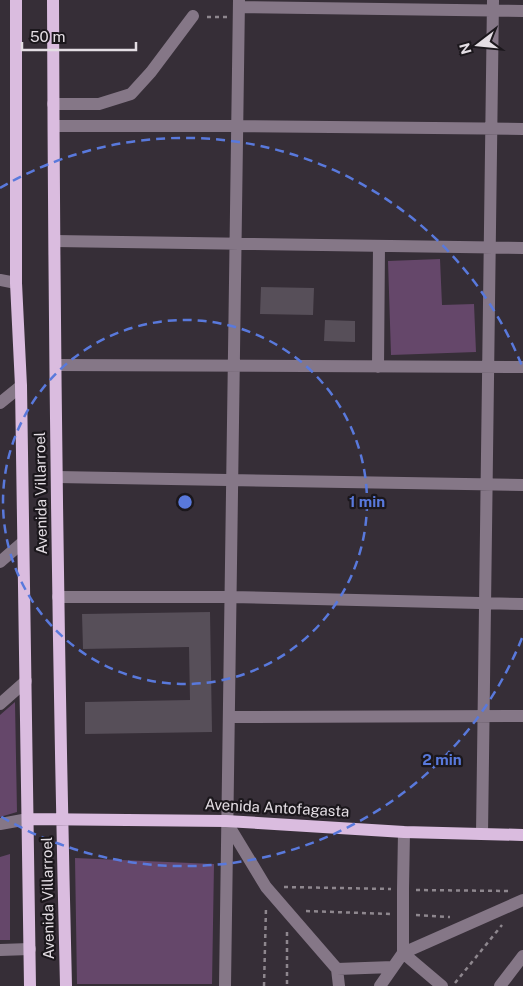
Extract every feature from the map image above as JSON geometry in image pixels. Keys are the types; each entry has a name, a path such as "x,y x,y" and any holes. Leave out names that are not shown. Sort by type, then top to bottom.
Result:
{"main road":[{"name":"Avenida Villarroel","path":"16,0 16,283 21,386 30,986"},
{"name":"Avenida Villarroel","path":"53,0 58,597 66,986"},
{"name":"Avenida Antofagasta","path":"28,818 226,821 404,832 523,835"}],"street":[{"path":"225,986 239,8 357,4 493,6 523,11"},
{"path":"482,834 493,6"},
{"path":"53,104 100,104 131,94 151,72 193,16"},
{"path":"54,126 523,129"},
{"path":"55,241 523,248"},
{"path":"378,367 379,246"},
{"path":"0,280 16,283"},
{"path":"56,366 523,367"},
{"path":"0,403 21,386"},
{"path":"57,477 523,485"},
{"path":"0,562 23,542"},
{"path":"58,597 230,597 523,604"},
{"path":"0,704 26,681"},
{"path":"229,717 523,716"},
{"path":"0,824 28,818"},
{"path":"226,821 266,887 337,969 339,986"},
{"path":"403,954 402,889 404,832"},
{"path":"380,986 403,954 518,896"},
{"path":"0,950 30,949"},
{"path":"403,954 442,986"},
{"path":"505,984 523,956"},
{"path":"337,969 393,967"}],"path":[{"path":"193,16 239,8"},
{"path":"264,986 266,887 402,889 518,896"},
{"path":"287,986 287,911 452,917"},
{"path":"453,986 502,924"}],"shaded area":[{"path":"440,259 442,305 474,304 476,352 391,355 388,261"},
{"path":"15,702 17,812 0,817 0,715"},
{"path":"10,854 10,940 0,940 0,857"},
{"path":"75,858 214,864 212,984 77,984"}],"building":[{"path":"261,287 314,288 313,315 260,314"},
{"path":"325,320 355,321 355,342 324,341"},
{"path":"210,612 212,732 85,734 85,702 190,700 189,647 83,649 82,614"}]}
